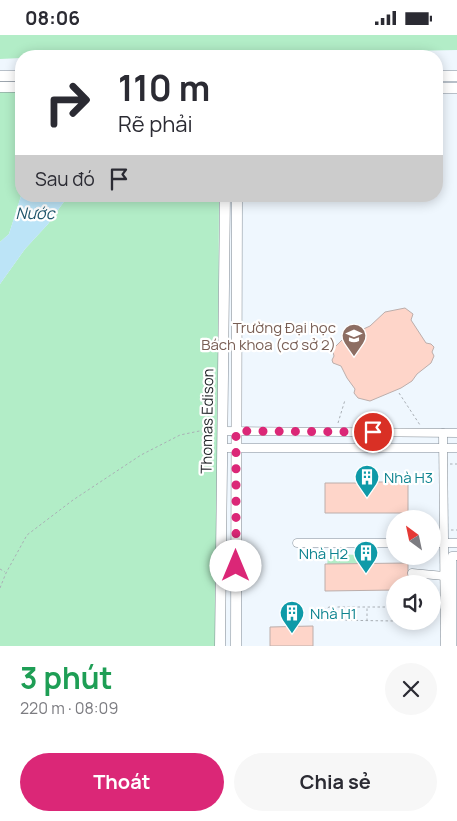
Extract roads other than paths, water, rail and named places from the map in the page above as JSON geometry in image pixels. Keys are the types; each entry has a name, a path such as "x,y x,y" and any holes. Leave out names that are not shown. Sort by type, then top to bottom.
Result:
{"street":[{"path":"11,76 11,87"},
{"path":"443,76 457,76"},
{"path":"443,88 457,88"},
{"name":"Thomas Edison","path":"220,646 224,202"},
{"name":"Thomas Edison","path":"236,646 237,202"},
{"path":"222,428 236,431 457,433"},
{"path":"329,431 330,447"},
{"path":"443,433 445,646"},
{"path":"222,448 457,448"},
{"path":"297,543 386,543"},
{"path":"444,543 457,543"},
{"path":"452,646 455,617 452,556 457,556"},
{"path":"412,573 444,575"}],"water":[{"name":"Nước","path":"19,202 64,202 48,224 25,249 0,284 0,242 9,234"}],"place":[{"name":"Trường Đại học Bách khoa (cơ sở 2)","path":"354,357"},
{"name":"Nhà H3","path":"367,498"},
{"name":"Nhà H2","path":"366,574"},
{"name":"Nhà H1","path":"292,634"}]}
